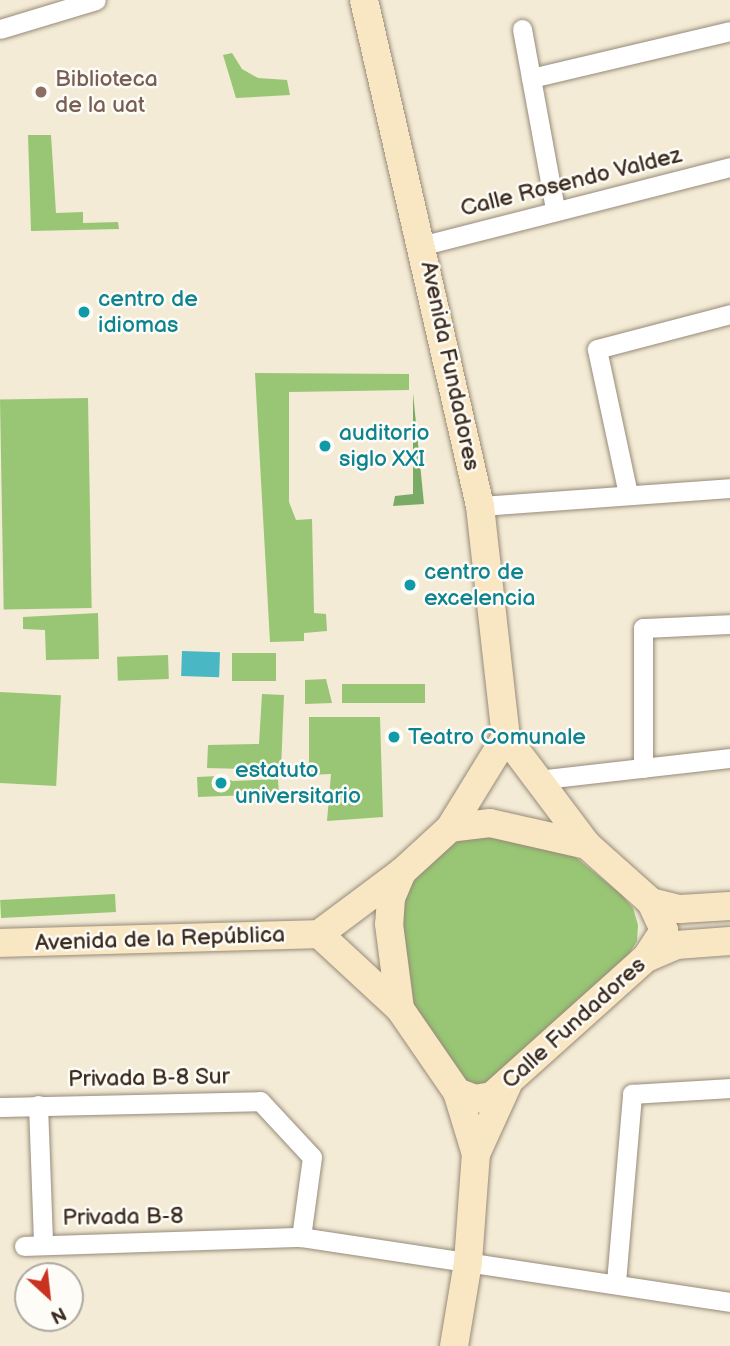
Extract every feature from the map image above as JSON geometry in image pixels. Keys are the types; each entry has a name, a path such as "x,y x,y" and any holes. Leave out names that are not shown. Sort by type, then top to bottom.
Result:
{"main road":[{"name":"Avenida Fundadores","path":"364,0 424,245 480,506 506,737"},
{"name":"Calle Fundadores","path":"457,1092 475,1100 492,1096 507,1086 646,958 664,930 651,902 587,845 506,737"},
{"path":"476,1154 457,1092 400,1009 319,934 402,872 450,828 506,737"},
{"name":"Calle Fundadores","path":"450,828 490,823 587,845"},
{"path":"400,1009 389,924 391,898 402,872"},
{"path":"651,902 680,909 729,906"},
{"path":"729,906 717,912 712,924 717,936 730,941"},
{"name":"Avenida de la República","path":"0,943 319,934"},
{"path":"646,958 676,945 730,941"},
{"path":"454,1346 468,1262 476,1154 507,1086"}],"street":[{"path":"0,29 96,0"},
{"path":"522,29 555,208"},
{"path":"531,78 730,31"},
{"name":"Calle Rosendo Valdez","path":"424,245 555,208 730,167"},
{"path":"628,494 597,349 730,314"},
{"path":"480,506 730,488"},
{"path":"643,768 643,628 730,624"},
{"path":"536,780 730,758"},
{"path":"617,1282 632,1094 730,1088"},
{"name":"Privada B-8 Sur","path":"0,1107 260,1101 313,1157 301,1237"},
{"name":"Privada B-8","path":"38,1105 34,1245 301,1237 617,1282 730,1302"}],"green space":[{"path":"232,53 242,69 258,78 287,80 290,95 236,98 223,55"},
{"path":"28,135 51,135 56,213 83,212 83,223 118,222 119,229 31,231"},
{"path":"255,373 409,374 409,390 289,392 289,502 296,520 312,519 314,613 326,614 327,631 304,633 304,641 270,642"},
{"path":"413,393 424,504 393,506 395,496 413,494"},
{"path":"88,398 92,608 4,610 0,400"},
{"path":"98,613 99,659 46,660 45,630 23,629 23,617"},
{"path":"232,653 276,653 276,681 232,681"},
{"path":"168,655 169,679 118,681 117,657"},
{"path":"326,679 332,703 305,704 305,680"},
{"path":"342,684 425,684 425,703 342,703"},
{"path":"0,692 61,695 56,786 0,783"},
{"path":"262,694 284,695 281,770 207,768 208,745 259,744"},
{"path":"309,717 380,717 383,817 327,821 331,774 309,775"},
{"path":"218,776 233,781 278,779 279,794 198,797 197,777"},
{"path":"469,829 573,855 621,894 633,908 638,925 637,941 626,959 505,1083 471,1095 408,1007 396,904 405,883"},
{"path":"115,894 116,912 1,918 0,900"}],"water":[{"path":"182,651 220,652 219,677 181,676"}],"place":[{"name":"Biblioteca de la uat","path":"41,92"},
{"name":"centro de idiomas","path":"84,312"},
{"name":"auditorio siglo XXI","path":"325,446"},
{"name":"centro de excelencia","path":"410,585"},
{"name":"Teatro Comunale","path":"394,737"},
{"name":"estatuto universitario","path":"221,783"}]}
